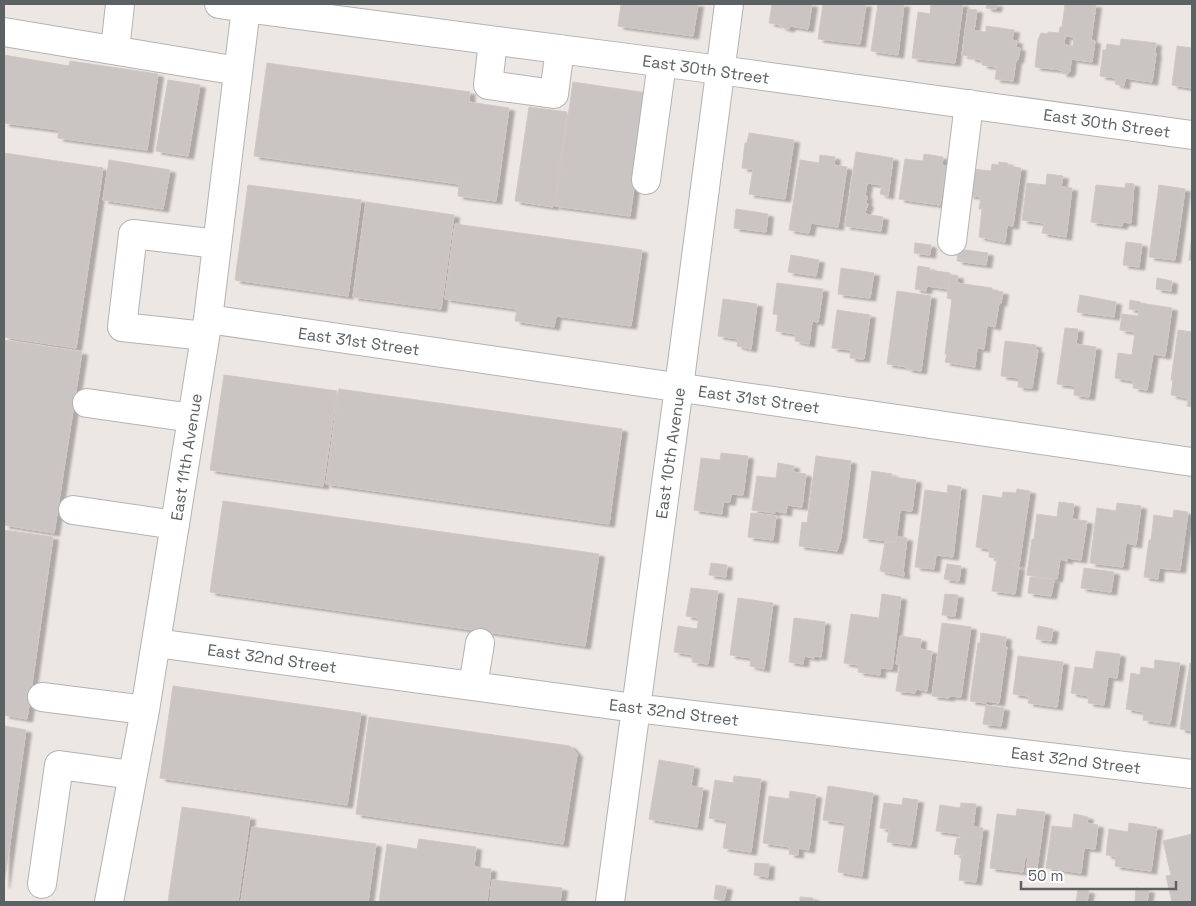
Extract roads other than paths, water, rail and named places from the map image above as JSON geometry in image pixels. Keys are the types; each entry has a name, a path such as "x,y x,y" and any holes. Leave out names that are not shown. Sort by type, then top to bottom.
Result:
{"street":[{"path":"115,50 120,4"},
{"name":"East 30th Street","path":"219,4 1192,135"},
{"name":"East 10th Avenue","path":"610,902 729,4"},
{"name":"East 11th Avenue","path":"109,902 145,710 206,328 246,8"},
{"path":"4,32 238,71"},
{"path":"493,41 488,85 554,94 560,49"},
{"path":"646,180 662,63"},
{"path":"952,240 969,104"},
{"name":"East 31st Street","path":"217,244 133,234 122,327 206,328 679,387 1192,462"},
{"path":"87,403 192,418"},
{"path":"73,510 175,525"},
{"name":"East 32nd Street","path":"156,643 635,708 1192,774"},
{"path":"473,686 480,643"},
{"path":"42,697 145,710"},
{"path":"42,884 58,764 132,775"}]}
